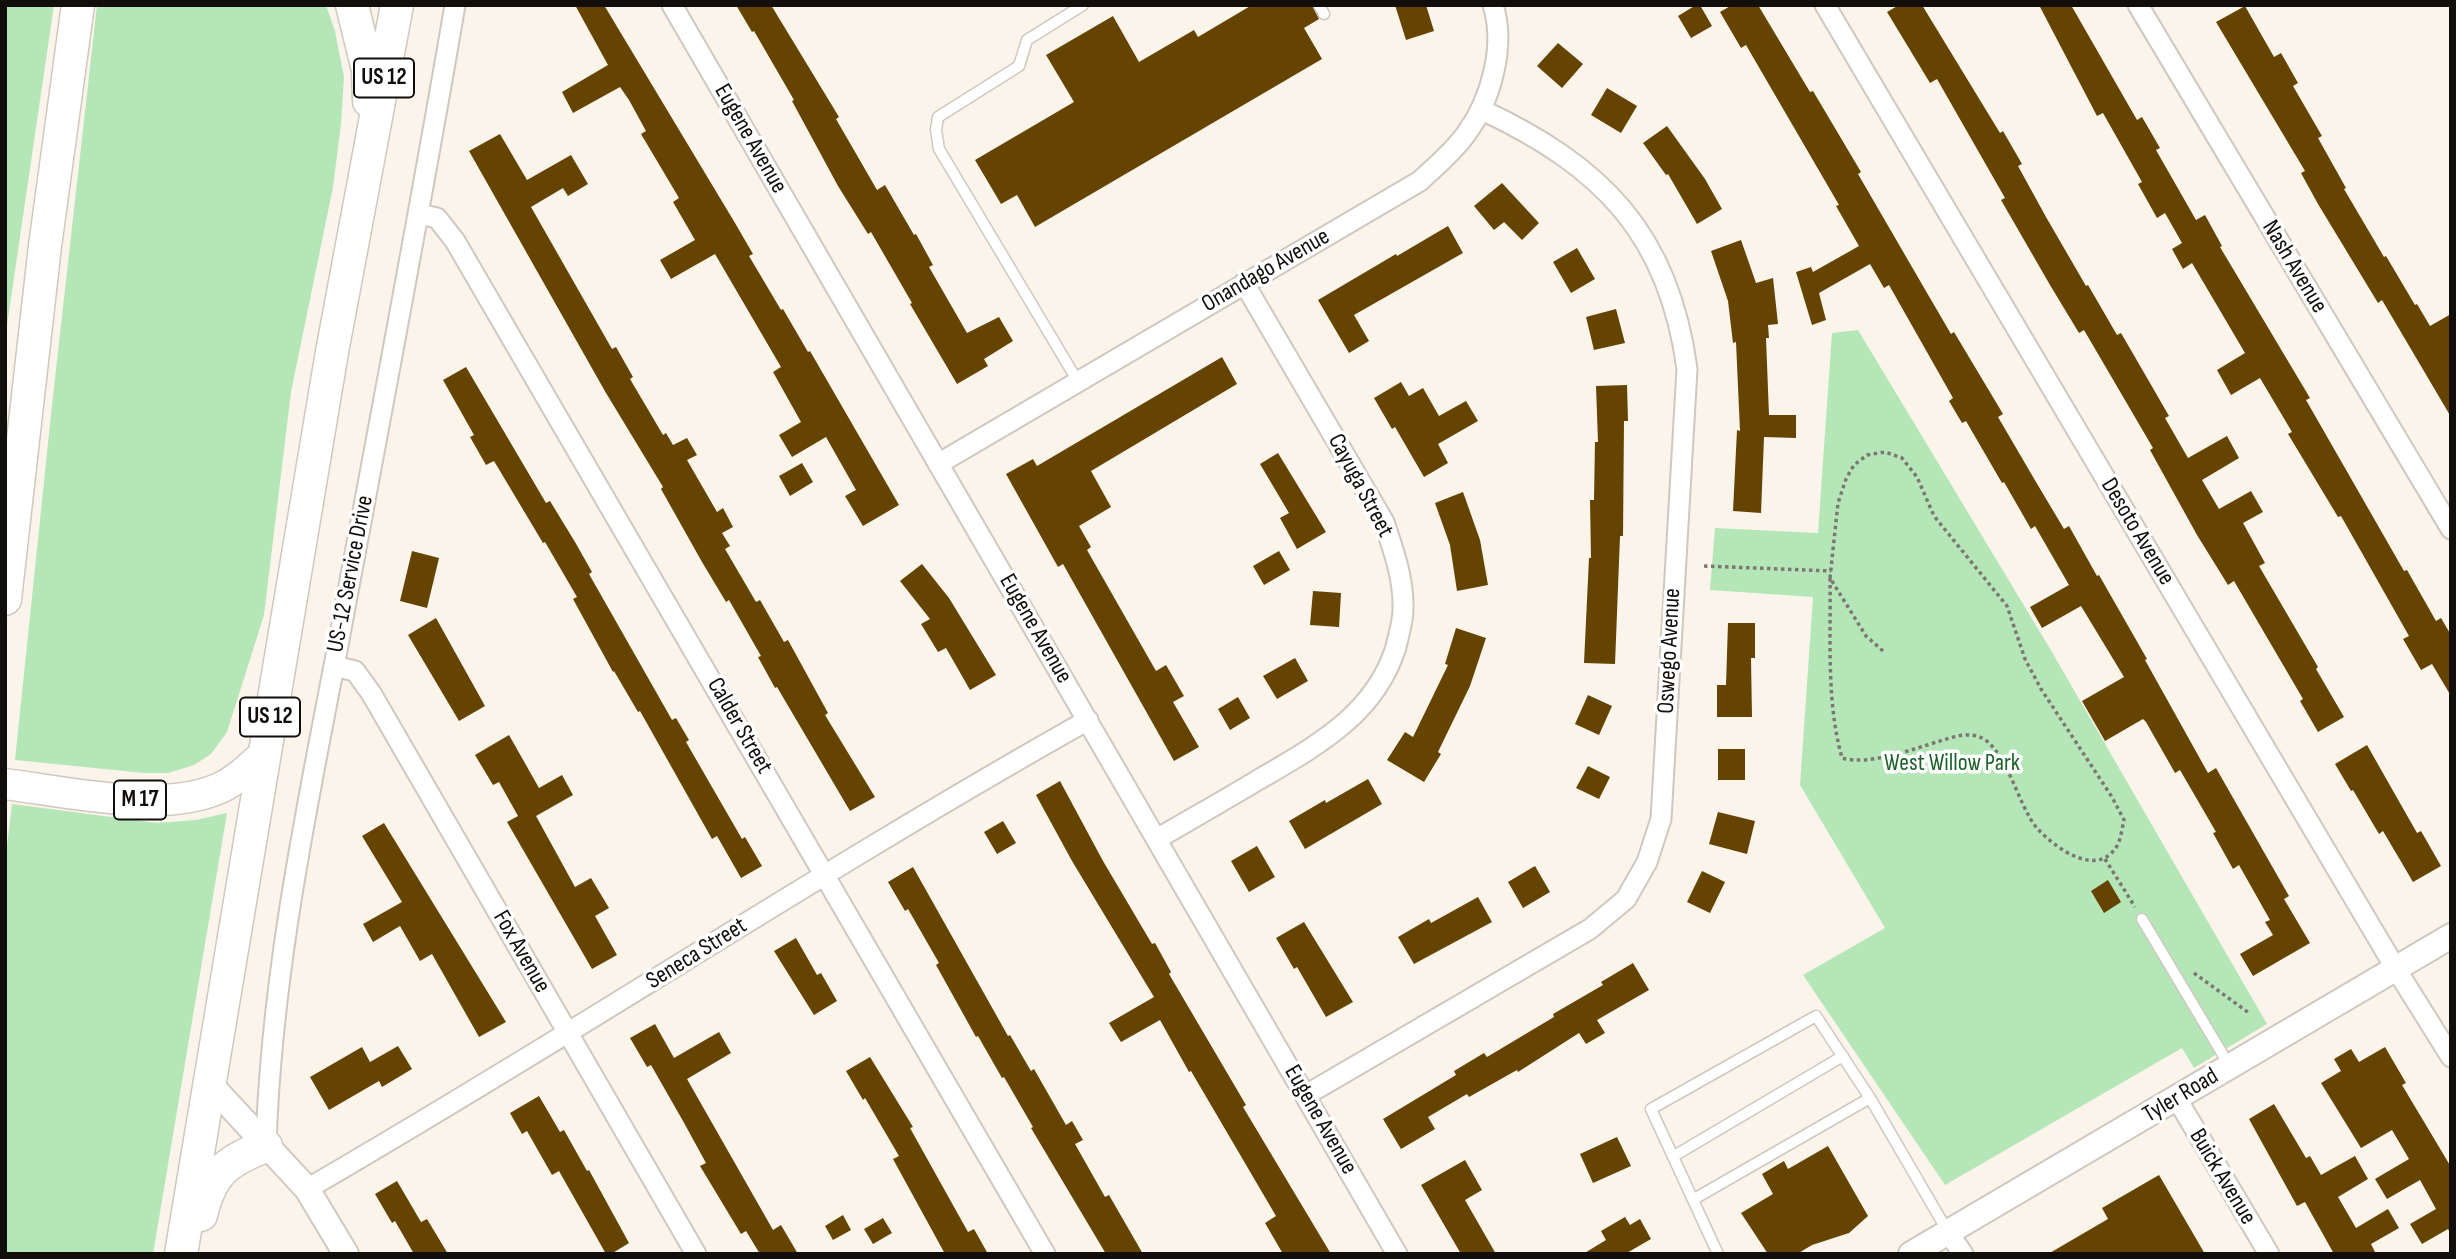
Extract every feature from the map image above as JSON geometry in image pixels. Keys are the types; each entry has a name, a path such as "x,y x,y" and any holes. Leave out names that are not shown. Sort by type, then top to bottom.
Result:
{"highway":[{"path":"5,598 45,246 78,5"},
{"path":"352,5 368,70 371,151"},
{"name":"US 12","path":"181,1254 332,352 397,5"},
{"path":"194,1254 202,1212 211,1184 227,1165 272,1152"}],"main road":[{"name":"M 17","path":"5,784 123,798 173,800 221,788 263,755"}],"street":[{"name":"US-12 Service Drive","path":"272,1152 268,1093 284,944 456,5"},
{"name":"Eugene Avenue","path":"672,5 1397,1254"},
{"name":"Onandago Avenue","path":"938,464 1420,181 1465,136 1482,110 1496,61 1498,19 1493,5"},
{"name":"Desoto Avenue","path":"1825,5 2451,1058"},
{"name":"Nash Avenue","path":"2138,5 2451,529"},
{"name":"Oswego Avenue","path":"1306,1095 1590,929 1626,898 1647,862 1661,819 1687,369 1682,330 1654,255 1635,225 1610,194 1590,174 1545,142 1482,110"},
{"name":"Calder Street","path":"419,214 437,218 456,241 1045,1254"},
{"name":"Cayuga Street","path":"1157,839 1317,745 1346,724 1371,697 1385,676 1401,629 1404,605 1398,563 1384,522 1244,283"},
{"name":"Fox Avenue","path":"334,666 348,668 361,678 696,1254"},
{"name":"Seneca Street","path":"307,1189 568,1033 825,873 1088,720"},
{"name":"Tyler Road","path":"1911,1254 2451,936"},
{"path":"208,1082 307,1189 346,1254"},
{"name":"Buick Avenue","path":"2177,1099 2269,1254"},
{"path":"1948,1232 1963,1254"}],"lane":[{"path":"1077,380 939,149 936,130 938,117 1019,66 1027,40 1083,5"},
{"path":"2142,919 2230,1067"},
{"path":"1718,1254 1651,1109 1816,1016 1870,1098 1948,1232"},
{"path":"1674,1156 1843,1056"},
{"path":"1694,1199 1870,1098"}],"path":[{"path":"1885,452 1902,458 1917,477 1934,516 2007,606 2030,669 2124,820 2118,845 2105,859 2088,861 2063,851 2036,827 1992,745 1978,736 1960,735 1898,753 1854,762 1842,758 1836,739 1832,699 1831,571 1838,503 1854,465 1867,455 1885,452"},
{"path":"1704,566 1831,571"},
{"path":"1830,578 1866,636 1883,651"},
{"path":"2105,859 2142,919"},
{"path":"2162,952 2249,1013"}],"green space":[{"path":"8,5 54,5 5,339 5,12"},
{"path":"97,5 326,5 335,31 344,77 333,187 291,392 264,615 227,732 211,754 194,765 168,773 15,760"},
{"name":"West Willow Park","path":"1858,330 2049,647 2267,1024 2194,1068 2182,1048 1945,1185 1803,975 1885,928 1800,785 1813,597 1710,590 1715,528 1818,533 1832,333"},
{"path":"12,804 157,823 196,820 227,813 153,1254 5,1254 5,862"}],"building":[{"path":"575,5 604,5 753,254 749,256 781,310 783,309 808,352 810,351 899,505 863,526 845,496 856,490 826,437 792,457 779,435 801,422 773,372 781,367 715,254 671,279 660,260 695,240 673,202 679,198 641,134 646,131 629,100 620,87 573,113 562,92 608,65"},
{"path":"736,5 771,5 839,117 836,119 877,190 885,185 914,235 916,234 933,265 929,267 967,333 999,317 1013,341 984,359 988,366 957,384 871,232 868,234 838,186 792,101 794,100"},
{"path":"1252,5 1312,5 1319,19 1304,28 1322,59 1035,227 1017,195 1001,204 975,160 1074,102 1046,55 1113,16 1139,62 1194,30 1198,37"},
{"path":"1395,5 1426,5 1434,31 1406,40"},
{"path":"1700,5 1712,26 1691,38 1678,16"},
{"path":"1732,5 1758,5 1810,92 1813,91 1951,334 1954,332 2003,414 1998,417 2036,482 2064,529 2069,526 2097,576 2099,575 2208,773 2216,768 2289,896 2284,899 2310,943 2253,976 2240,954 2273,935 2265,922 2270,920 2239,865 2233,869 2213,833 2216,832 2180,770 2175,773 2146,722 2143,719 2105,741 2082,701 2124,677 2081,606 2042,628 2030,607 2069,585 2035,526 2031,529 1966,421 1962,423 1949,401 1953,398 1889,285 1884,288 1870,264 1819,293 1826,320 1812,325 1796,272 1811,267 1813,272 1859,246 1836,206 1839,205 1746,45 1741,48 1720,12"},
{"path":"1899,5 1922,5 2000,133 2003,131 2022,164 2018,166 2046,217 2117,335 2121,333 2169,416 2165,418 2188,458 2227,436 2239,458 2202,480 2219,509 2251,491 2263,512 2243,523 2265,563 2259,566 2344,717 2318,732 2300,701 2303,699 2234,581 2228,585 2197,535 2150,450 2153,448 2084,330 2079,333 2050,285 2001,200 2005,198 1937,79 1930,83 1887,12"},
{"path":"2039,5 2071,5 2137,120 2142,117 2160,148 2156,150 2196,220 2205,215 2222,246 2220,247 2310,398 2306,400 2404,571 2407,570 2436,621 2441,618 2451,635 2451,696 2432,664 2421,670 2403,639 2409,636 2341,516 2338,517 2288,434 2292,432 2260,378 2231,395 2217,370 2245,353 2192,263 2183,269 2172,249 2182,243 2165,213 2157,218 2138,184 2142,182 2103,113 2097,116"},
{"path":"2245,6 2274,57 2281,53 2298,83 2293,86 2322,136 2318,138 2346,188 2344,189 2415,305 2417,304 2430,326 2451,314 2451,417 2382,300 2378,303 2318,204 2301,173 2305,171 2216,22"},
{"path":"1558,43 1583,64 1562,88 1537,66"},
{"path":"1607,88 1637,106 1621,133 1591,115"},
{"path":"1667,126 1705,179 1722,209 1697,224 1668,174 1666,175 1643,143"},
{"path":"500,134 527,180 571,155 588,184 568,196 563,188 531,207 612,349 616,347 633,377 630,379 663,435 666,433 673,445 687,438 697,455 687,460 717,512 723,508 733,527 722,533 730,546 725,549 756,602 760,600 784,642 788,640 828,713 825,715 875,797 850,811 777,687 775,688 758,657 761,656 729,600 726,602 702,562 661,489 663,487 606,393 469,151"},
{"path":"1502,183 1539,223 1522,240 1504,222 1494,230 1474,206"},
{"path":"1448,226 1463,253 1354,315 1369,341 1349,353 1318,300"},
{"path":"1741,240 1756,283 1773,278 1778,324 1768,325 1769,338 1766,338 1769,415 1796,415 1796,438 1764,437 1761,513 1733,511 1737,430 1740,431 1736,342 1733,343 1728,301 1711,251"},
{"path":"1577,248 1595,279 1571,293 1553,262"},
{"path":"1616,309 1625,343 1594,350 1586,317"},
{"path":"1222,357 1237,384 1091,471 1111,507 1079,526 1091,547 1087,550 1156,671 1166,665 1184,696 1173,702 1199,747 1174,761 1063,564 1058,567 1006,474 1033,459 1037,466"},
{"path":"466,367 546,503 550,501 575,542 592,572 589,574 672,720 676,718 689,740 686,742 742,839 745,837 762,866 741,878 717,836 712,839 640,711 638,712 613,672 573,599 577,597 545,542 543,543 494,461 486,465 470,437 474,435 443,380"},
{"path":"1401,382 1409,396 1423,388 1439,416 1466,401 1478,421 1438,444 1448,463 1424,477 1395,427 1392,429 1374,398"},
{"path":"1627,385 1628,421 1624,421 1623,536 1620,536 1615,664 1584,663 1591,558 1590,500 1594,500 1595,442 1598,442 1596,386"},
{"path":"1278,453 1326,532 1297,549 1280,518 1289,513 1260,464"},
{"path":"802,463 813,482 790,496 779,476"},
{"path":"1463,492 1480,540 1488,585 1457,591 1450,545 1435,503"},
{"path":"412,551 439,558 427,608 400,601"},
{"path":"1279,551 1290,570 1264,585 1253,566"},
{"path":"922,564 949,598 996,675 970,690 946,648 938,652 921,624 930,619 900,581"},
{"path":"1313,591 1341,593 1339,627 1310,625"},
{"path":"436,618 485,706 459,721 408,635"},
{"path":"1728,623 1755,623 1755,658 1751,658 1752,717 1717,717 1717,685 1726,685"},
{"path":"1456,628 1486,638 1470,686 1438,752 1441,754 1424,782 1387,760 1405,732 1413,737 1448,665 1445,664"},
{"path":"1295,658 1308,681 1277,699 1263,676"},
{"path":"1588,695 1612,706 1599,735 1575,724"},
{"path":"1238,697 1250,718 1230,730 1218,709"},
{"path":"509,735 539,788 562,775 573,795 536,816 575,887 591,878 609,908 595,916 617,955 592,969 507,822 518,816 499,782 493,785 475,755"},
{"path":"2367,745 2417,833 2421,831 2441,866 2413,882 2383,831 2379,834 2335,764"},
{"path":"1718,749 1745,749 1745,780 1718,780"},
{"path":"1588,766 1610,777 1599,799 1576,788"},
{"path":"1368,779 1382,804 1305,849 1289,821"},
{"path":"1060,781 1103,861 1152,944 1155,943 1171,972 1169,974 1246,1105 1243,1107 1331,1254 1283,1254 1265,1223 1276,1216 1160,1020 1121,1042 1109,1023 1154,997 1072,861 1036,795"},
{"path":"1718,812 1755,821 1747,854 1709,844"},
{"path":"1003,821 1016,843 997,854 984,832"},
{"path":"384,823 506,1022 479,1037 432,954 420,961 400,926 373,942 363,924 402,902 362,836"},
{"path":"1257,846 1275,877 1249,892 1231,861"},
{"path":"1535,866 1550,892 1523,908 1508,882"},
{"path":"913,867 1008,1036 1010,1035 1031,1071 1034,1069 1066,1125 1072,1121 1083,1140 1075,1144 1105,1197 1109,1195 1143,1254 1106,1254 1004,1077 1002,1078 978,1036 976,1037 936,965 939,963 908,909 905,911 888,882"},
{"path":"1702,871 1725,882 1710,913 1687,902"},
{"path":"2108,880 2121,902 2104,913 2091,891"},
{"path":"1478,897 1492,922 1414,964 1398,937 1429,919 1431,923"},
{"path":"1304,922 1353,1002 1326,1017 1297,967 1294,969 1276,938"},
{"path":"796,938 817,975 821,973 837,1001 814,1015 774,951"},
{"path":"1633,963 1649,990 1597,1020 1605,1033 1586,1044 1579,1033 1518,1072 1517,1070 1469,1097 1467,1094 1428,1117 1435,1129 1401,1149 1383,1119 1456,1075 1454,1071 1484,1053 1487,1057 1554,1017 1553,1014 1603,985 1601,982"},
{"path":"655,1024 674,1058 719,1032 731,1053 687,1079 773,1230 781,1225 798,1254 760,1254 746,1231 741,1234 700,1166 706,1163 683,1121 651,1065 647,1067 630,1038"},
{"path":"398,1046 412,1069 382,1087 379,1081 329,1110 310,1077 362,1047 370,1062"},
{"path":"2385,1047 2406,1083 2402,1085 2451,1167 2451,1234 2448,1229 2422,1244 2410,1224 2436,1209 2420,1180 2387,1199 2375,1179 2409,1159 2392,1130 2361,1148 2321,1083 2341,1071 2334,1059 2351,1049 2359,1062"},
{"path":"870,1057 913,1127 910,1128 968,1232 974,1229 988,1254 945,1254 893,1159 899,1156 846,1071"},
{"path":"539,1096 560,1132 564,1130 587,1171 589,1170 629,1243 611,1254 606,1254 559,1171 552,1175 527,1131 522,1134 510,1113"},
{"path":"2274,1104 2306,1158 2310,1156 2321,1175 2355,1156 2368,1179 2338,1197 2356,1228 2388,1209 2399,1228 2371,1244 2376,1254 2334,1254 2305,1202 2297,1206 2249,1119"},
{"path":"1617,1137 1631,1166 1593,1183 1580,1154"},
{"path":"1828,1146 1868,1216 1849,1233 1812,1245 1797,1254 1768,1254 1741,1213 1773,1194 1762,1174 1784,1161 1788,1169"},
{"path":"1465,1160 1482,1190 1465,1200 1496,1254 1461,1254 1421,1185"},
{"path":"2159,1175 2205,1254 2048,1254 2108,1219 2102,1208"},
{"path":"397,1181 421,1222 427,1219 448,1254 414,1254 395,1221 392,1223 375,1194"},
{"path":"843,1215 851,1230 833,1240 825,1226"},
{"path":"1625,1217 1630,1225 1640,1219 1651,1239 1625,1254 1583,1254 1606,1240 1601,1231"},
{"path":"883,1218 892,1233 873,1244 864,1229"}]}
